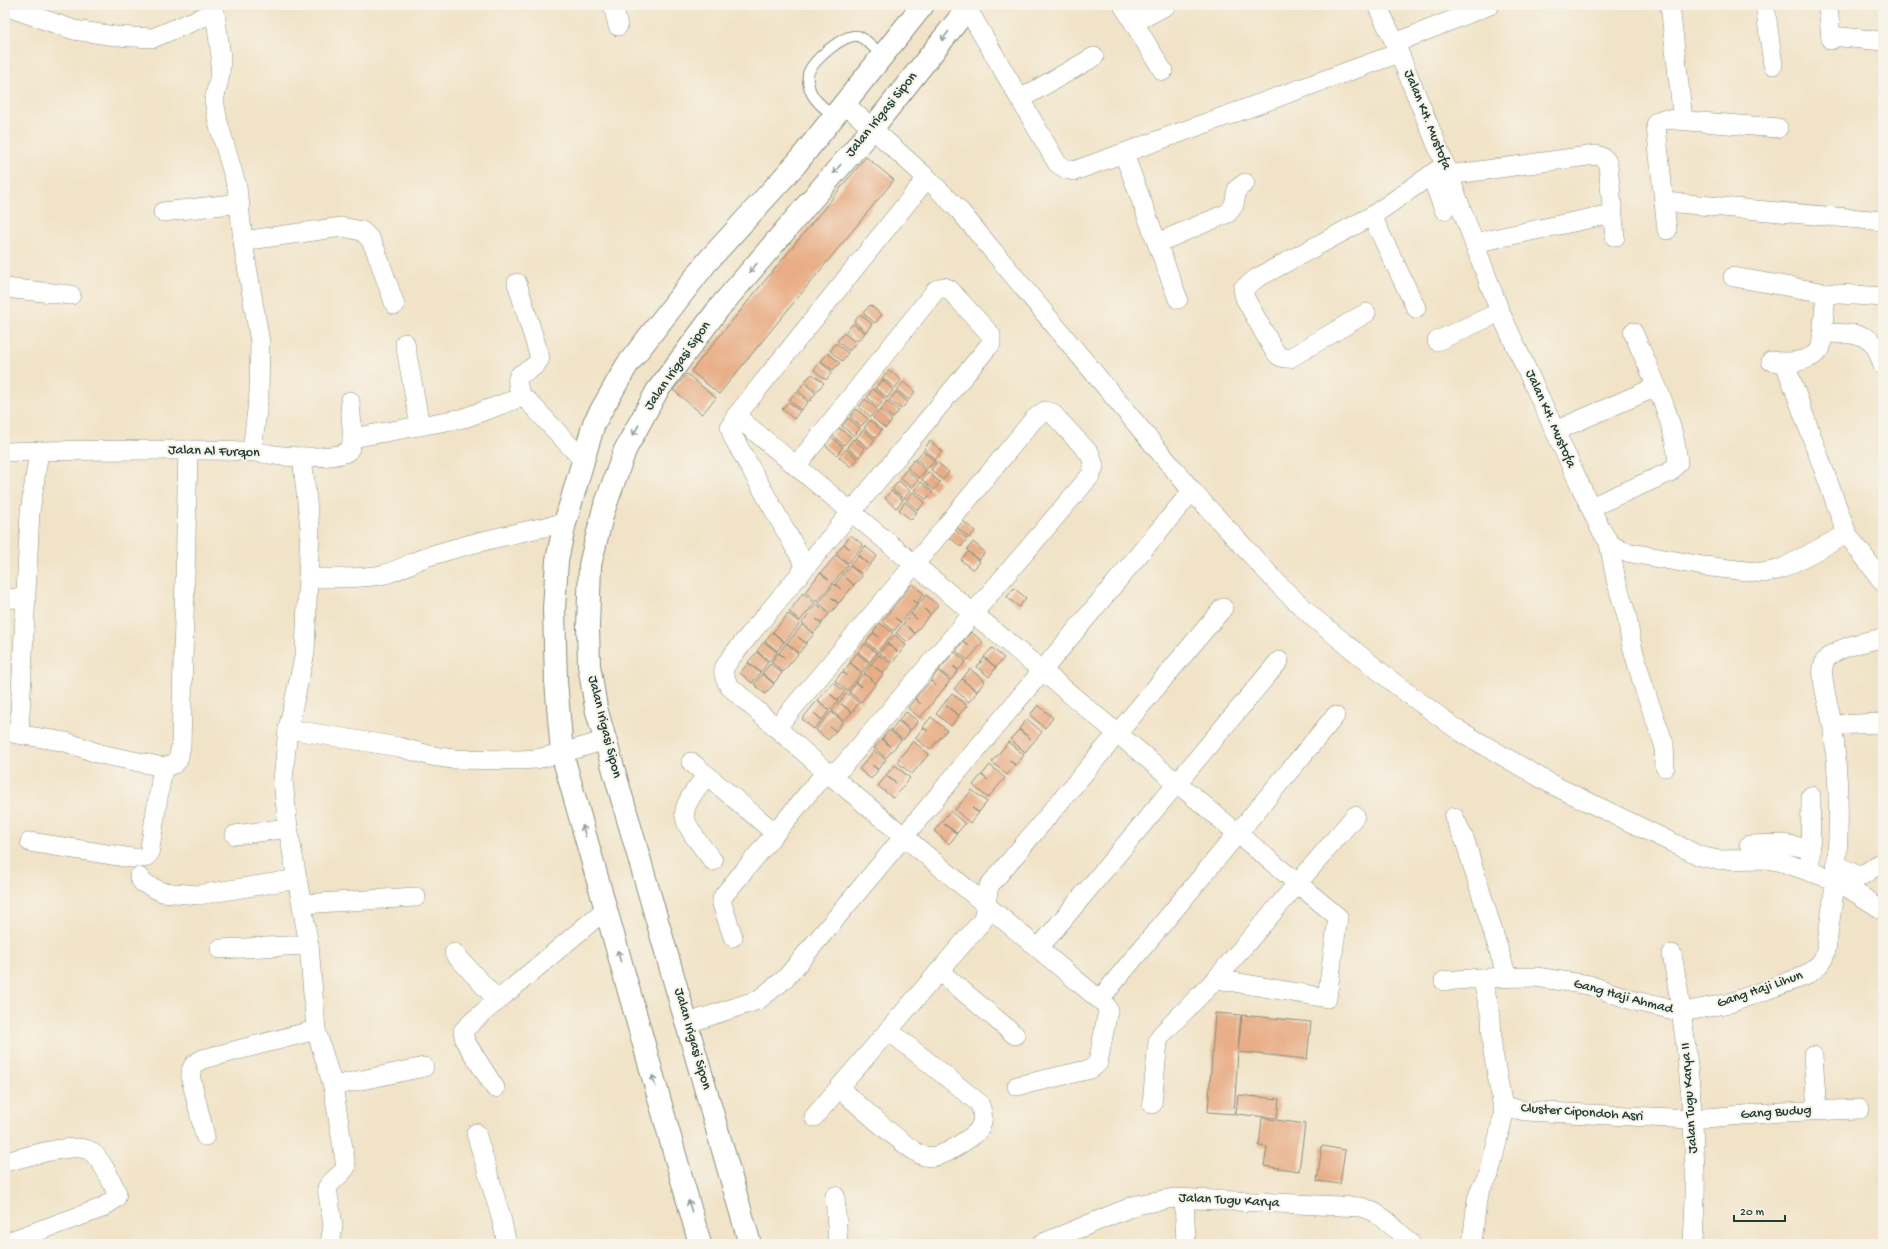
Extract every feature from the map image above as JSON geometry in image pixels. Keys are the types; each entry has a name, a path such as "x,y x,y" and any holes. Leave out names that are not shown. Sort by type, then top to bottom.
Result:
{"street":[{"path":"613,5 618,26"},
{"path":"700,1244 564,753 556,681 554,609 565,523 594,423 628,365 707,262 796,164 843,109 882,56 923,5"},
{"path":"1123,5 1163,71"},
{"path":"1134,24 1168,5"},
{"name":"Jalan KH. Mustofa","path":"1377,5 1397,48 1442,172 1474,243 1500,312 1609,543 1631,642 1644,688 1664,744 1665,767"},
{"path":"968,6 1057,162 1066,169 1074,171 1124,154 1363,64 1490,5"},
{"path":"1670,5 1683,120"},
{"path":"1765,5 1773,65"},
{"path":"1828,5 1831,38 1883,41"},
{"path":"5,6 74,30 115,36 153,38 214,8 221,57 220,75 214,100 218,122 237,187 240,203 243,241 260,342 259,393 252,451"},
{"name":"Jalan Irigasi Sipon","path":"750,1244 688,1023 603,741 589,665 588,565 603,512 625,450 657,391 719,308 968,6"},
{"path":"1020,99 1094,57"},
{"path":"843,109 869,127 926,178 958,210 1192,491 1283,589 1315,619 1399,687 1458,730 1553,785 1700,856 1718,860 1766,859 1782,862 1810,872 1837,873 1860,877 1883,861"},
{"path":"1667,230 1656,126 1661,119 1778,128"},
{"path":"1124,154 1178,299"},
{"path":"1366,313 1290,358 1284,359 1277,355 1272,347 1245,298 1243,289 1258,278 1372,216 1442,172 1595,155 1599,156 1604,158 1608,165 1611,214 1615,237"},
{"path":"1442,172 1444,210"},
{"path":"806,567 733,437 730,427 736,416 926,178"},
{"path":"1157,243 1228,213 1234,205 1237,188 1245,183"},
{"path":"1665,202 1883,220"},
{"path":"163,212 240,203"},
{"path":"1474,243 1611,214"},
{"path":"1372,216 1416,308"},
{"path":"243,241 342,227 362,232 370,240 376,251 395,305"},
{"path":"1733,277 1826,293 1883,297"},
{"path":"517,283 540,358 536,364 521,374 516,384 522,397 529,402 583,460"},
{"path":"796,466 936,290 944,287 949,289 989,331 991,335 991,344 806,567 723,670 723,675 729,686 829,774 1106,1005 1108,1010 1098,1063 1096,1066 1091,1069 1017,1086"},
{"path":"5,288 71,295"},
{"path":"1826,293 1821,348 1818,353 1806,359 1778,362 1847,534 1883,582"},
{"path":"1437,341 1500,312"},
{"path":"1591,507 1670,472 1678,463 1671,427 1634,332"},
{"path":"1822,333 1856,335 1870,339 1874,343 1883,366"},
{"path":"405,343 420,426"},
{"path":"1555,431 1656,387"},
{"path":"350,401 352,438 464,418 522,397"},
{"path":"733,938 722,899 774,832 820,779 842,767 973,614 1093,470 1093,460 1090,454 1052,413 1045,411 1034,419 914,565 776,728"},
{"path":"736,416 1338,918 1327,998 1216,978"},
{"name":"Jalan Al Furqon","path":"5,452 74,449 252,451 285,457 302,457 345,453 349,450 352,438"},
{"path":"39,451 30,512 25,597 12,733 66,742 100,754 163,767 174,764 178,760 181,746 188,450"},
{"path":"302,457 310,528 305,653 288,729 283,780 288,828 309,945 316,1030 333,1086 346,1167 342,1175 335,1179 327,1188 333,1225 330,1244"},
{"path":"688,1023 744,1006 758,1000 785,979 1192,491"},
{"path":"308,578 354,578 383,574 419,559 436,554 520,532 565,523"},
{"path":"1609,543 1617,549 1626,552 1703,566 1764,573 1781,569 1847,534"},
{"path":"559,561 588,565"},
{"path":"5,599 25,597"},
{"path":"814,1117 983,920 989,886 1223,608"},
{"name":"Gang Haji Lihun","path":"1683,1012 1730,1003 1805,976 1813,971 1824,957 1837,873 1838,766 1833,725 1822,671 1824,661 1832,655 1846,648 1883,638"},
{"path":"1039,948 1279,661"},
{"path":"1100,999 1335,716"},
{"path":"1833,725 1883,723"},
{"path":"288,729 399,747 432,756 453,759 520,760 564,753 603,741"},
{"path":"691,762 774,832"},
{"path":"30,842 132,858 144,858 149,854 163,767"},
{"path":"707,775 691,797 684,816 690,830 713,861"},
{"path":"1810,872 1811,796"},
{"path":"1152,1104 1158,1041 1162,1034 1216,978 1355,816"},
{"path":"1454,817 1465,841 1508,977"},
{"path":"235,835 288,828"},
{"path":"1749,845 1784,844 1811,849"},
{"path":"1837,873 1883,910"},
{"path":"139,877 144,883 162,892 198,895 297,879"},
{"path":"302,904 416,897"},
{"path":"494,1088 465,1040 463,1031 606,909"},
{"path":"220,949 309,945"},
{"path":"454,953 498,1001"},
{"name":"Jalan Tugu Karya II","path":"1672,954 1683,1012 1696,1172 1693,1244"},
{"path":"939,971 1015,1035"},
{"name":"Gang Haji Ahmad","path":"1444,981 1508,977 1536,978 1589,985 1635,1001 1683,1012"},
{"path":"1482,978 1491,1016 1492,1047 1504,1113"},
{"path":"205,1136 191,1079 190,1070 193,1064 204,1059 316,1030"},
{"path":"839,1088 901,1140 924,1156 937,1156 947,1152 975,1134 982,1123 984,1113 979,1103 888,1030"},
{"path":"1813,1056 1817,1110"},
{"path":"333,1086 424,1067"},
{"name":"Cluster Cipondoh Asri","path":"1472,1244 1477,1199 1481,1188 1489,1175 1504,1113 1512,1108 1525,1111 1692,1119"},
{"name":"Gang Budug","path":"1692,1119 1817,1110 1860,1109"},
{"path":"476,1133 507,1244"},
{"path":"5,1162 68,1148 82,1148 90,1151 98,1158 117,1193 116,1198 102,1208 5,1243"},
{"path":"835,1196 838,1244"},
{"name":"Jalan Tugu Karya","path":"1041,1244 1136,1205 1174,1198 1360,1207 1371,1209 1380,1214 1411,1244"},
{"path":"1184,1199 1186,1244"}],"lane":[{"path":"843,109 817,101 811,94 808,75 812,67 824,54 844,38 852,36 857,36 864,40 882,56"}],"building":[{"path":"866,157 894,180 719,394 691,371"},
{"path":"870,305 882,315 875,323 863,313"},
{"path":"860,314 872,324 866,332 854,322"},
{"path":"853,324 865,333 858,341 846,331"},
{"path":"844,333 856,343 849,351 837,341"},
{"path":"836,343 848,353 842,361 830,351"},
{"path":"828,353 840,363 833,370 821,361"},
{"path":"820,362 832,372 826,380 814,370"},
{"path":"889,370 901,380 895,388 882,378"},
{"path":"687,374 716,398 702,414 673,390"},
{"path":"812,374 824,383 817,391 805,381"},
{"path":"882,380 893,390 887,398 875,388"},
{"path":"903,382 915,392 909,400 897,390"},
{"path":"804,383 816,393 810,401 798,391"},
{"path":"873,389 885,399 878,407 867,397"},
{"path":"796,392 808,402 801,410 789,400"},
{"path":"896,392 908,402 901,409 889,400"},
{"path":"865,399 877,409 871,417 859,407"},
{"path":"887,401 899,411 893,418 881,409"},
{"path":"788,402 800,411 794,419 782,409"},
{"path":"856,409 868,419 861,426 850,417"},
{"path":"880,410 892,421 885,428 873,418"},
{"path":"848,418 860,428 854,436 842,426"},
{"path":"870,420 882,430 876,438 864,428"},
{"path":"839,428 851,437 844,445 832,435"},
{"path":"863,430 875,440 868,448 856,438"},
{"path":"831,437 843,447 837,455 825,445"},
{"path":"853,439 865,449 859,457 847,447"},
{"path":"930,441 942,451 936,459 924,449"},
{"path":"846,449 858,459 851,467 839,457"},
{"path":"923,451 935,461 928,468 916,459"},
{"path":"914,460 926,470 919,478 907,468"},
{"path":"937,462 949,472 943,480 931,470"},
{"path":"906,470 918,480 912,488 900,478"},
{"path":"928,472 940,482 934,490 922,480"},
{"path":"899,481 910,491 904,499 892,489"},
{"path":"921,482 933,492 926,499 914,490"},
{"path":"891,491 903,500 896,508 885,498"},
{"path":"913,492 925,502 918,510 906,500"},
{"path":"905,502 917,512 911,520 899,510"},
{"path":"963,521 975,531 969,538 957,528"},
{"path":"955,530 967,539 961,547 949,537"},
{"path":"851,535 863,545 848,563 836,553"},
{"path":"973,542 985,552 979,560 967,550"},
{"path":"865,546 877,556 862,574 850,565 858,556 868,564 858,555"},
{"path":"968,552 980,562 973,570 961,560"},
{"path":"836,555 848,565 817,602 805,592 820,573 829,580 821,573"},
{"path":"850,566 862,576 839,603 831,597 838,604 831,613 819,603 834,584 841,589 835,584"},
{"path":"912,584 924,594 917,603 912,600 917,604 894,631 882,621"},
{"path":"1014,588 1026,598 1019,607 1007,597"},
{"path":"803,593 815,603 800,621 789,612"},
{"path":"926,595 938,605 931,614 923,608 930,615 915,633 907,626 915,634 908,642 896,633"},
{"path":"817,604 829,614 822,623 816,619 822,624 814,633 802,623"},
{"path":"788,614 800,623 785,642 773,632"},
{"path":"880,623 893,633 878,652 866,642 873,633 879,637 873,632"},
{"path":"802,625 814,634 806,643 798,637 806,644 799,653 787,643"},
{"path":"772,632 784,642 777,651 765,641"},
{"path":"971,632 983,642 968,660 956,651"},
{"path":"895,635 906,645 892,663 880,653 887,644 898,652 887,643"},
{"path":"764,642 777,652 769,661 757,651"},
{"path":"786,643 798,654 783,672 771,662 778,653 784,657 779,653"},
{"path":"865,644 877,653 870,662 858,652"},
{"path":"992,648 1004,658 996,667 984,657"},
{"path":"757,652 768,662 760,672 748,662"},
{"path":"954,652 966,661 959,670 953,666 958,671 951,680 939,670"},
{"path":"857,653 869,663 862,672 850,662"},
{"path":"879,655 891,664 883,673 871,664"},
{"path":"984,658 996,668 989,677 977,667"},
{"path":"748,663 760,673 752,683 740,673"},
{"path":"850,663 862,673 847,691 835,681 842,672 848,676 843,672"},
{"path":"770,664 782,673 774,683 762,673"},
{"path":"871,664 883,674 876,683 864,673"},
{"path":"970,669 985,681 977,691 962,679"},
{"path":"938,671 950,681 920,718 908,708 915,699 921,704 915,698 931,681 936,686 931,680"},
{"path":"762,674 774,684 765,694 754,684"},
{"path":"864,674 876,684 861,702 849,692"},
{"path":"962,679 977,692 969,702 954,689"},
{"path":"833,682 845,692 838,700 830,694 838,701 830,710 818,700"},
{"path":"847,693 859,703 844,721 832,711"},
{"path":"952,693 967,706 959,715 946,706 959,716 951,726 936,714"},
{"path":"817,701 829,711 814,729 802,719"},
{"path":"1038,705 1053,718 1045,728 1030,715"},
{"path":"831,712 843,722 828,740 816,730"},
{"path":"906,712 918,721 911,730 899,720"},
{"path":"931,717 947,730 930,750 915,738 923,728 928,731 923,727"},
{"path":"1027,719 1042,732 1025,752 1010,739 1019,730 1031,739 1019,729"},
{"path":"898,721 910,731 903,740 891,730"},
{"path":"889,730 901,740 886,758 874,748"},
{"path":"913,741 929,754 912,774 897,762"},
{"path":"1008,742 1024,755 1016,765 1009,760 1015,765 1007,775 992,762"},
{"path":"874,751 886,760 878,769 872,765 878,770 871,779 859,769"},
{"path":"895,765 910,778 893,798 878,786 886,776 896,783 886,775"},
{"path":"990,765 1005,778 988,798 973,785 981,775 988,780 982,775"},
{"path":"972,790 987,802 979,812 972,808 979,813 970,823 955,810"},
{"path":"950,811 965,824 957,833 944,824 957,834 949,844 934,831"},
{"path":"1215,1013 1241,1015 1238,1050 1242,1015 1311,1022 1307,1059 1238,1052 1234,1114 1208,1112"},
{"path":"1238,1095 1279,1099 1277,1118 1236,1114"},
{"path":"1262,1118 1305,1124 1299,1171 1264,1166 1267,1147 1259,1146"},
{"path":"1322,1146 1345,1150 1340,1184 1317,1181"}]}
